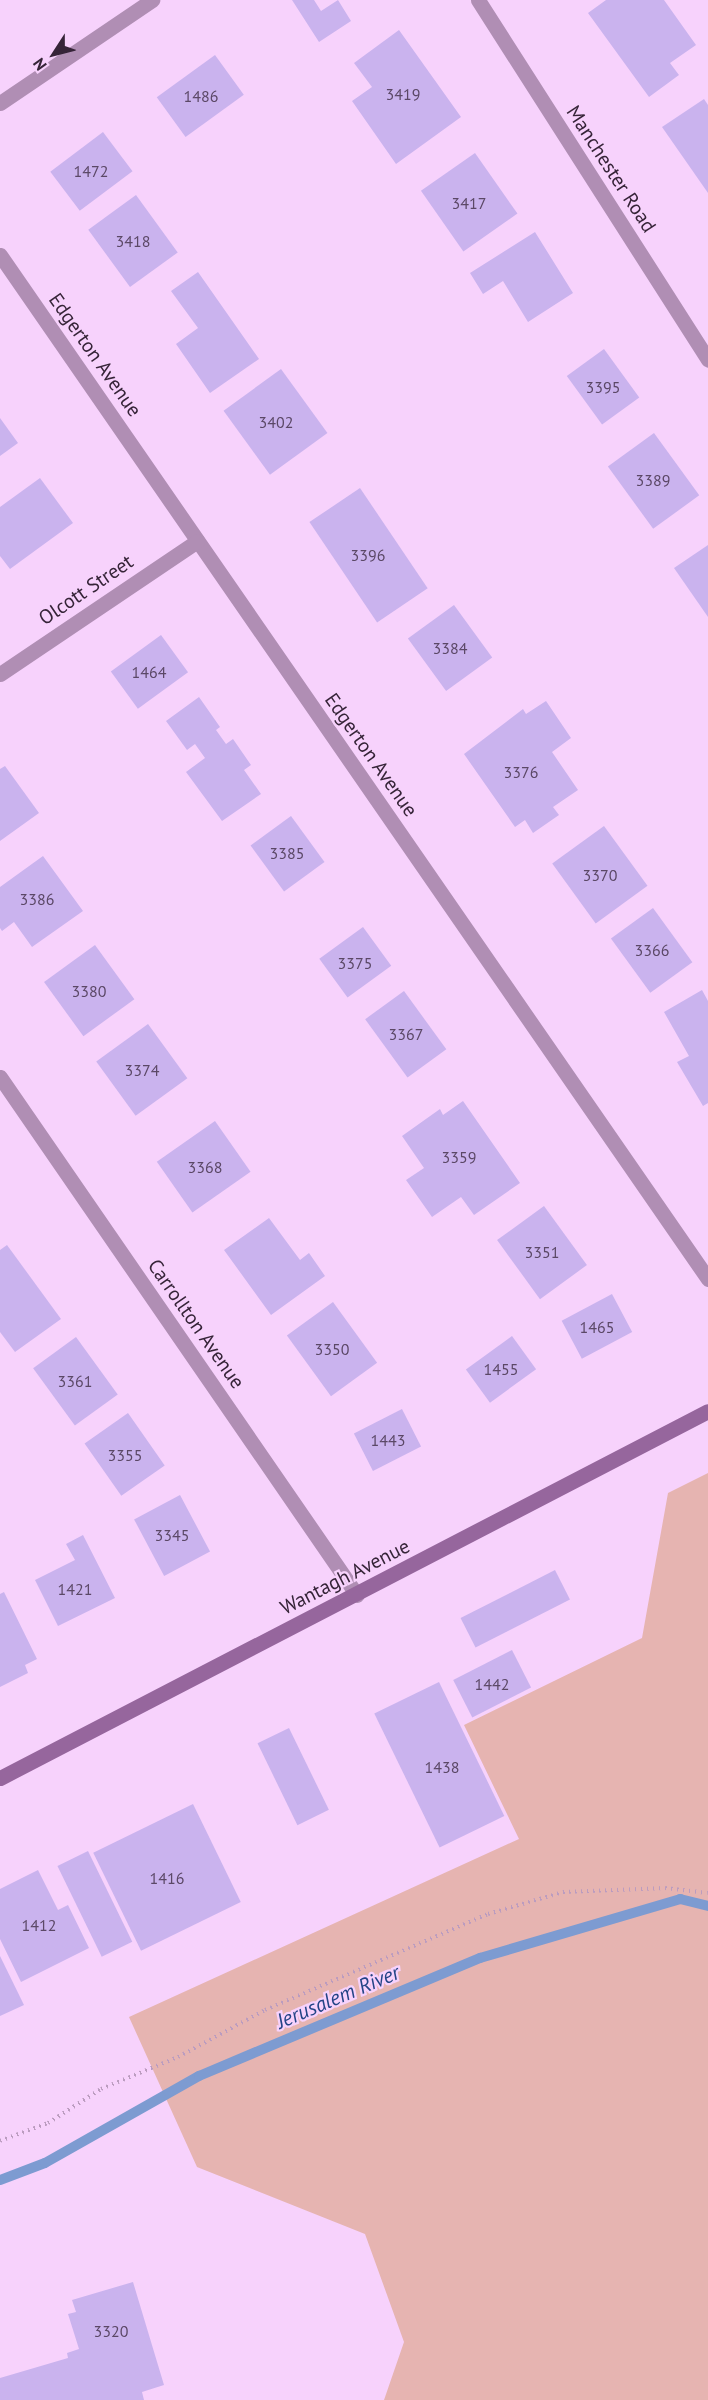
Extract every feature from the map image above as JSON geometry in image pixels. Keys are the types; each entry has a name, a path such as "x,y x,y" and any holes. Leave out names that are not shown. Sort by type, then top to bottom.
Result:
{"main road":[{"name":"Wantagh Avenue","path":"0,1778 357,1595 708,1411"}],"street":[{"path":"0,103 152,0"},
{"name":"Manchester Road","path":"478,0 708,360"},
{"name":"Edgerton Avenue","path":"0,255 708,1279"},
{"name":"Olcott Street","path":"0,674 196,540"},
{"name":"Carrollton Avenue","path":"0,1077 357,1595"}],"path":[{"path":"0,2141 48,2123 101,2089 178,2057 265,2010 488,1914 563,1892 665,1888 708,1893"}],"shaded area":[{"path":"708,1473 708,2400 384,2400 404,2342 365,2234 197,2167 129,2017 519,1839 464,1725 642,1638 668,1493"}],"building":[{"path":"292,0 314,0 321,11 338,0 351,21 319,42"},
{"path":"606,0 664,0 696,45 670,63 679,75 649,97 588,13"},
{"path":"399,30 461,117 396,164 352,101 372,87 354,63"},
{"path":"215,55 244,95 186,137 157,97"},
{"path":"704,99 708,105 708,193 662,127"},
{"path":"103,132 132,171 80,211 50,172"},
{"path":"475,153 517,214 463,251 421,191"},
{"path":"136,195 178,252 130,287 88,230"},
{"path":"535,232 573,293 528,322 503,281 483,294 470,273"},
{"path":"198,272 259,359 210,393 176,344 198,328 171,291"},
{"path":"604,349 639,398 602,425 567,376"},
{"path":"281,369 327,433 270,475 224,411"},
{"path":"0,418 18,443 0,456"},
{"path":"654,433 699,495 653,529 608,467"},
{"path":"40,478 73,523 10,569 0,556 0,507"},
{"path":"360,488 428,588 377,622 309,522"},
{"path":"708,545 708,617 674,568"},
{"path":"454,605 492,658 446,691 408,639"},
{"path":"161,635 188,672 138,709 111,671"},
{"path":"199,697 220,727 216,730 226,744 233,739 251,765 244,770 261,794 222,821 186,772 205,758 195,744 187,750 166,721"},
{"path":"546,701 571,738 552,752 578,790 553,807 559,815 533,833 525,820 515,827 464,754 523,709 526,714"},
{"path":"5,766 39,813 0,841 0,769"},
{"path":"291,816 325,862 284,892 251,845"},
{"path":"604,826 647,886 596,923 552,864"},
{"path":"43,856 83,911 32,947 14,922 2,931 0,928 0,887"},
{"path":"653,908 692,962 650,993 611,939"},
{"path":"363,927 391,966 348,998 319,959"},
{"path":"95,945 134,999 83,1036 44,982"},
{"path":"702,990 708,1001 708,1103 703,1106 677,1062 689,1056 664,1012"},
{"path":"404,991 446,1049 407,1077 365,1019"},
{"path":"148,1024 187,1078 136,1116 96,1062"},
{"path":"463,1101 520,1183 474,1215 461,1197 432,1217 406,1180 424,1168 402,1136 440,1109 443,1115"},
{"path":"215,1121 251,1172 192,1213 157,1162"},
{"path":"544,1206 587,1265 540,1299 497,1240"},
{"path":"269,1218 300,1260 309,1253 325,1276 271,1315 224,1250"},
{"path":"7,1245 61,1319 15,1352 0,1332 0,1250"},
{"path":"612,1294 632,1332 582,1359 562,1321"},
{"path":"333,1302 377,1363 331,1396 287,1336"},
{"path":"512,1336 536,1369 490,1403 466,1370"},
{"path":"76,1337 118,1394 75,1426 33,1368"},
{"path":"402,1409 421,1446 373,1471 354,1434"},
{"path":"128,1413 165,1465 121,1496 85,1443"},
{"path":"180,1495 210,1552 164,1576 134,1519"},
{"path":"83,1535 115,1598 58,1626 35,1580 75,1560 66,1544"},
{"path":"555,1570 570,1599 476,1648 461,1618"},
{"path":"4,1592 37,1659 25,1665 28,1673 0,1687 0,1594"},
{"path":"512,1650 531,1687 472,1717 453,1680"},
{"path":"439,1682 504,1816 440,1847 374,1714"},
{"path":"289,1728 329,1810 297,1825 258,1743"},
{"path":"193,1804 241,1902 141,1951 93,1853"},
{"path":"88,1851 132,1942 102,1957 57,1866"},
{"path":"38,1870 58,1910 68,1905 89,1948 21,1982 0,1939 0,1889"},
{"path":"0,1956 24,2005 0,2016"},
{"path":"133,2282 164,2385 142,2392 144,2400 0,2400 0,2378 68,2358 67,2353 79,2349 68,2314 76,2312 72,2300"}],"waterway":[{"name":"Jerusalem River","path":"0,2180 45,2163 199,2076 480,1958 680,1899 708,1906"}]}
